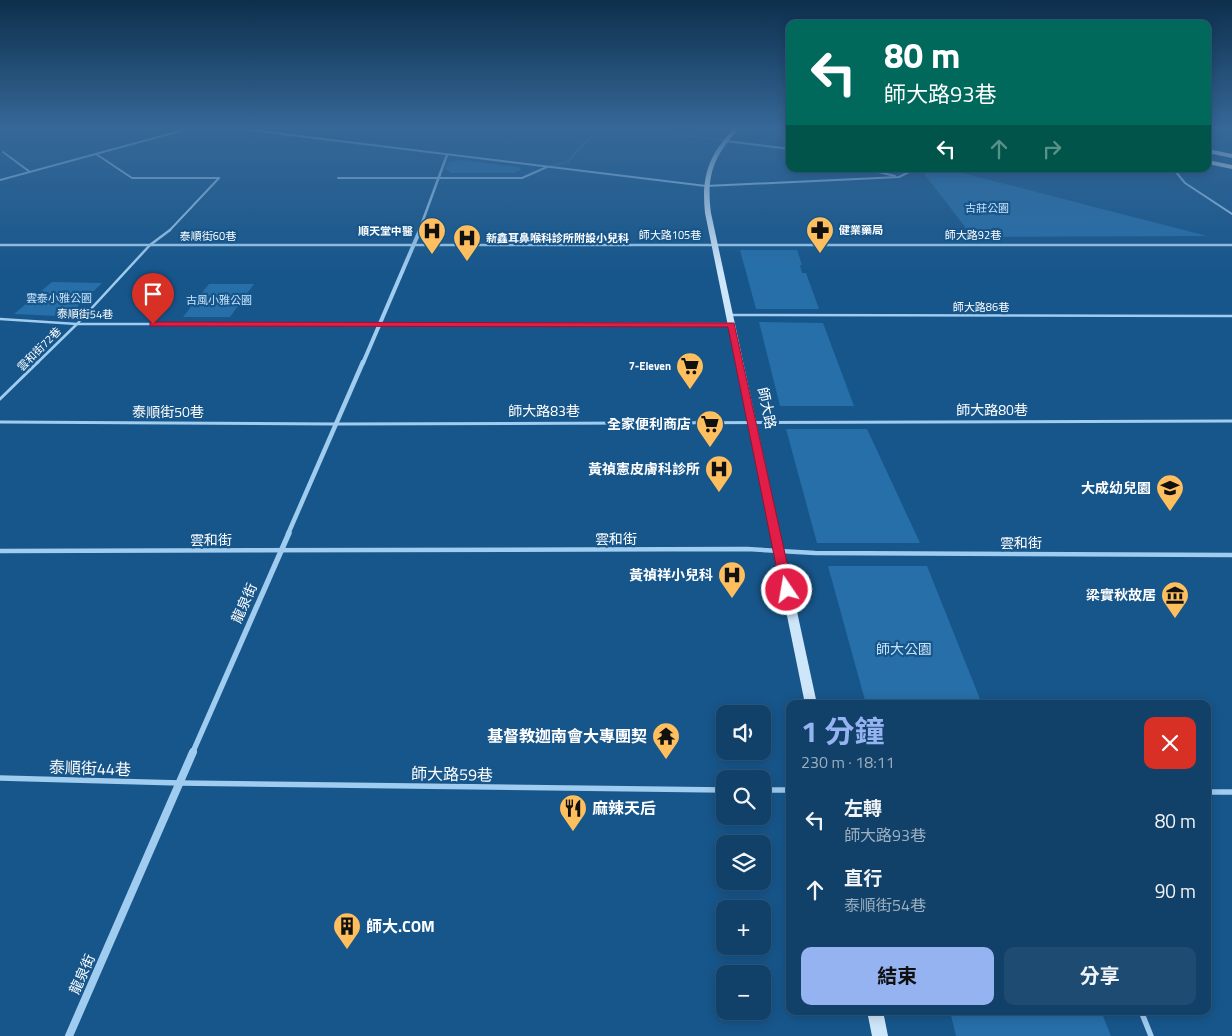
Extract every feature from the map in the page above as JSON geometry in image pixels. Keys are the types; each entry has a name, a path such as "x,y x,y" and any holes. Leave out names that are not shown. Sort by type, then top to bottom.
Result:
{"street":[{"name":"師大路","path":"709,175 706,186 715,244 810,700"},
{"name":"龍泉街","path":"69,1036 415,244 437,178"},
{"path":"876,1015 880,1036"}],"lane":[{"path":"0,180 17,175"},
{"name":"雲和街72巷","path":"0,399 77,324 150,244 166,233 219,178 132,178 128,175"},
{"path":"338,178 522,178 528,175"},
{"path":"617,175 706,186 902,175"},
{"path":"892,175 899,177"},
{"path":"1179,175 1185,183 1232,214"},
{"name":"泰順街60巷","path":"0,245 415,244"},
{"name":"師大路105巷","path":"415,244 715,244"},
{"name":"師大路92巷","path":"715,244 1232,245"},
{"name":"師大路86巷","path":"380,325 1232,316"},
{"name":"泰順街54巷","path":"0,319 77,324 380,325"},
{"name":"師大路80巷","path":"752,422 1232,421"},
{"name":"泰順街50巷","path":"0,422 336,424"},
{"name":"師大路83巷","path":"336,424 752,422"},
{"name":"雲和街","path":"0,551 281,552 747,549 779,552 1232,556"},
{"name":"泰順街44巷","path":"0,778 180,783"},
{"name":"師大路59巷","path":"180,783 716,790"},
{"path":"771,790 786,790"},
{"path":"1211,792 1232,792"},
{"path":"1143,1015 1151,1036"}],"green space":[{"name":"古莊公園","path":"925,175 972,175 1207,236 981,237 969,232"},
{"path":"740,250 797,250 802,265 800,265 802,273 806,273 819,309 756,309"},
{"name":"雲泰小雅公園","path":"52,282 102,283 73,311 57,316 14,314"},
{"name":"古風小雅公園","path":"209,284 254,284 230,317 183,317"},
{"path":"759,322 823,323 854,406 780,406"},
{"path":"786,429 867,429 920,543 817,543"},
{"name":"師大公園","path":"828,566 927,566 980,700 865,700"},
{"path":"951,1015 1103,1015 1111,1036 956,1036"}],"place":[{"name":"健業藥局","path":"820,254"},
{"name":"順天堂中醫","path":"432,255"},
{"name":"新鑫耳鼻喉科診所附設小兒科","path":"467,262"},
{"name":"7-Eleven","path":"690,390"},
{"name":"全家便利商店","path":"710,448"},
{"name":"黃禎憲皮膚科診所","path":"719,493"},
{"name":"大成幼兒園","path":"1170,512"},
{"name":"黃禎祥小兒科","path":"732,599"},
{"name":"梁實秋故居","path":"1175,619"},
{"name":"基督教迦南會大專團契","path":"666,760"},
{"name":"麻辣天后","path":"573,832"},
{"name":"師大.COM","path":"347,950"}],"route":[{"path":"153,324 731,324 787,590"}]}
